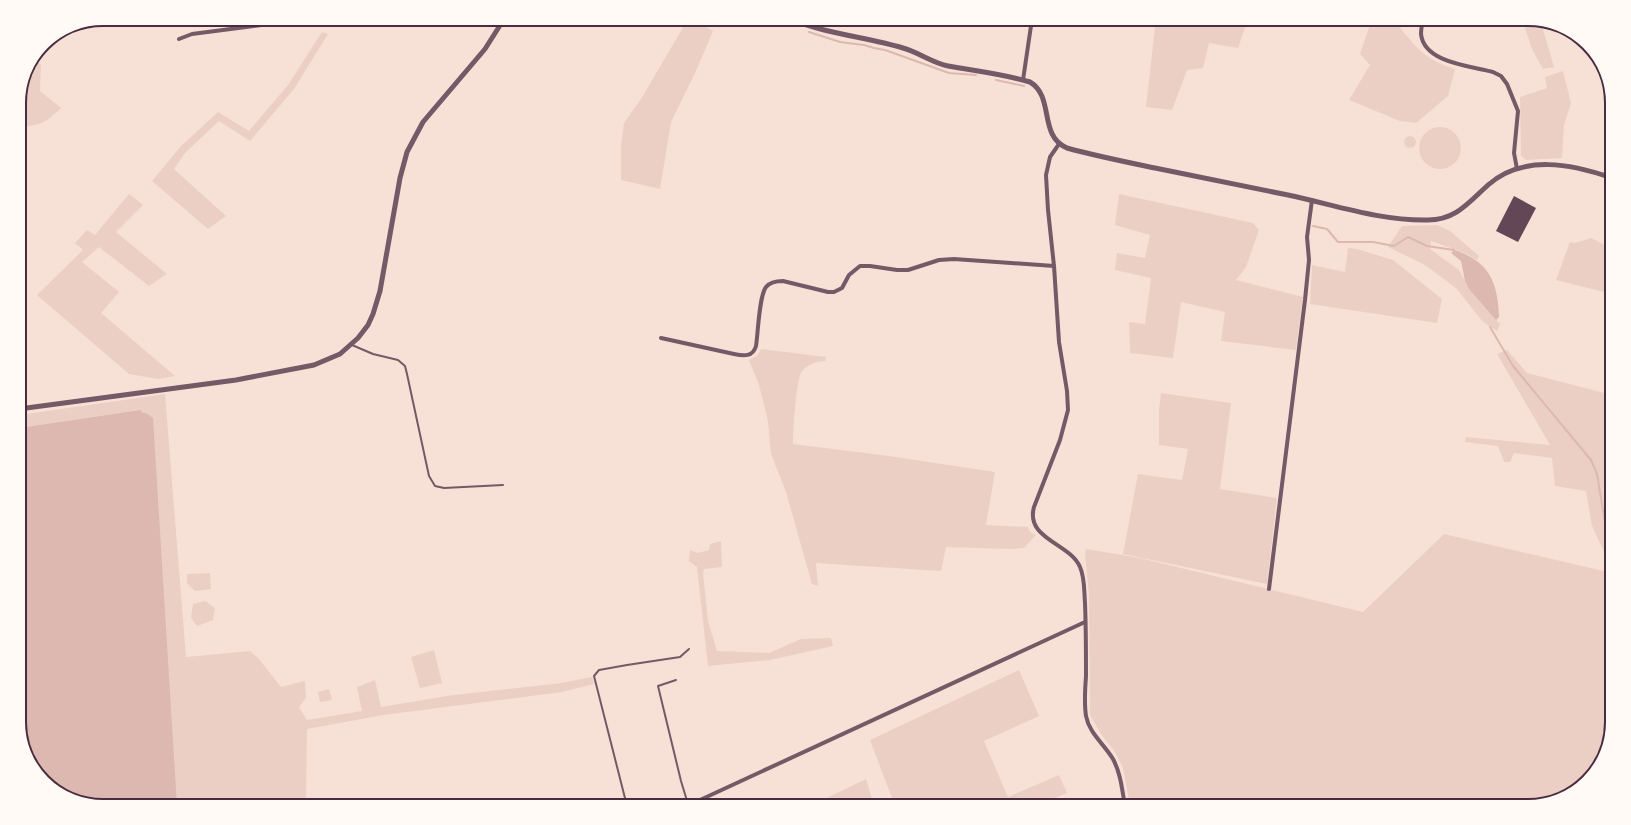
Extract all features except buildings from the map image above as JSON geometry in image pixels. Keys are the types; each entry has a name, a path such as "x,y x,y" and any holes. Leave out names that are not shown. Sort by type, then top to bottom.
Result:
{"street":[{"path":"179,39 192,34 254,26"},
{"path":"26,408 210,383 296,369 328,360 340,354 352,345 368,326 376,304 400,178 405,158 412,142 425,118 485,49 500,26"},
{"path":"812,26 840,34 904,48 946,66 1023,80 1033,84 1041,93 1051,132 1060,144 1067,148 1312,200 1378,217 1427,220 1440,220 1448,218 1461,209 1492,182 1517,169 1536,165 1556,164 1582,168 1605,176"},
{"path":"1023,80 1031,26"},
{"path":"1422,26 1421,35 1427,50 1440,59 1493,72 1501,76 1507,84 1518,111 1514,153 1517,169"},
{"path":"1060,144 1050,158 1046,175 1059,342 1067,391 1068,410 1060,440 1034,507 1033,516 1034,524 1038,531 1072,555 1080,566 1084,579 1086,717 1092,732 1111,756 1117,768 1120,776 1124,799"},
{"path":"1269,589 1306,294 1309,260 1307,237 1312,200"},
{"path":"661,338 740,356 750,354 756,346 763,293 768,285 775,281 783,281 831,293 842,288 852,271 864,266 908,270 939,260 954,259 1054,266"},
{"path":"703,799 1085,622"}],"lane":[{"path":"352,345 373,354 398,360 404,366 428,476 435,486 444,488 502,485"},
{"path":"625,799 594,676 599,670 680,657 689,649"},
{"path":"676,680 658,686 686,799"}],"shaded area":[{"path":"684,26 705,26 713,31 696,71 671,122 660,189 621,180 621,145 624,123 641,99"},
{"path":"1155,26 1246,26 1238,48 1209,43 1203,68 1187,70 1172,110 1146,107"},
{"path":"1370,26 1398,26 1420,51 1435,61 1455,69 1448,96 1416,123 1400,121 1349,100 1370,65 1360,54"},
{"path":"1524,26 1542,27 1554,67 1543,69 1532,49"},
{"path":"322,32 328,34 294,89 250,141 219,121 185,153 174,169 226,216 208,229 152,181 181,146 218,112 249,131 288,85"},
{"path":"38,62 41,64 40,91 61,108 44,122 26,126 26,98 30,78"},
{"path":"1563,71 1571,103 1564,125 1562,158 1526,160 1521,156 1520,97 1547,88 1545,77"},
{"path":"1440,127 1455,133 1461,148 1455,163 1440,169 1425,163 1419,148 1425,133"},
{"path":"1410,136 1414,138 1416,142 1414,146 1410,148 1406,146 1404,142 1406,138"},
{"path":"129,194 143,205 116,232 167,274 149,286 99,247 82,262 119,292 101,313 175,376 158,379 129,374 37,295 83,250 75,243 87,230 95,235"},
{"path":"1119,194 1253,223 1259,230 1246,267 1236,280 1303,297 1296,350 1221,341 1225,312 1181,302 1173,358 1130,353 1129,322 1145,324 1151,278 1115,270 1117,253 1145,258 1150,235 1115,225"},
{"path":"1437,225 1450,231 1479,256 1477,260 1467,254 1431,241 1430,249 1459,270 1469,289 1500,324 1497,331 1483,322 1456,288 1425,265 1388,247 1402,226"},
{"path":"1591,238 1605,245 1605,292 1556,280 1570,242 1575,243"},
{"path":"1348,248 1357,249 1393,260 1442,299 1437,323 1310,304 1312,265 1345,272"},
{"path":"1454,250 1476,260 1489,274 1494,283 1498,305 1499,317 1496,320 1469,289 1465,281 1461,261 1451,253"},
{"path":"761,349 826,357 825,361 806,367 799,378 796,396 793,444 882,455 995,472 986,525 1028,527 1030,532 1036,535 1024,548 946,547 941,571 816,563 818,586 812,584 786,492 771,454 768,421 759,385 749,360 758,355"},
{"path":"1507,350 1527,373 1605,393 1605,554 1592,526 1586,491 1555,486 1552,458 1514,453 1510,462 1504,462 1498,446 1465,442 1466,437 1550,445 1497,354"},
{"path":"1161,393 1231,403 1220,489 1277,498 1267,584 1123,554 1138,474 1182,480 1188,449 1159,445 1159,410"},
{"path":"165,394 186,657 250,651 259,659 281,687 305,681 306,698 299,707 307,720 362,711 357,687 375,680 381,707 453,695 561,683 592,677 594,684 562,692 383,715 307,729 306,799 175,799 139,410 26,427 26,414"},
{"path":"140,410 153,418 177,799 103,799 74,793 60,786 45,773 30,747 26,727 26,427"},
{"path":"1444,534 1605,571 1605,722 1601,747 1592,765 1586,773 1566,789 1548,796 1528,799 1129,799 1123,768 1115,752 1101,734 1090,715 1089,595 1085,555 1086,549 1140,558 1363,612"},
{"path":"721,541 722,567 704,569 703,573 708,621 717,651 769,653 801,639 831,638 833,646 770,660 708,666 697,567 689,561 690,550 698,553 709,550 710,544"},
{"path":"210,573 211,589 195,591 187,583 187,574"},
{"path":"205,601 215,608 213,620 197,626 191,618 193,604"},
{"path":"434,650 442,683 420,688 411,657"},
{"path":"1019,670 1039,716 984,741 1008,797 1059,775 1067,793 1053,799 892,799 870,740"},
{"path":"329,689 332,700 320,702 318,692"},
{"path":"866,779 872,799 825,799"}],"waterway":[{"path":"809,32 840,42 864,45 885,50 949,73 976,75"},
{"path":"996,80 1024,86"},
{"path":"1313,226 1327,229 1338,242 1373,242 1394,246 1408,237 1427,246 1454,250"},
{"path":"1490,327 1513,366 1591,460 1597,474 1605,522"}]}
